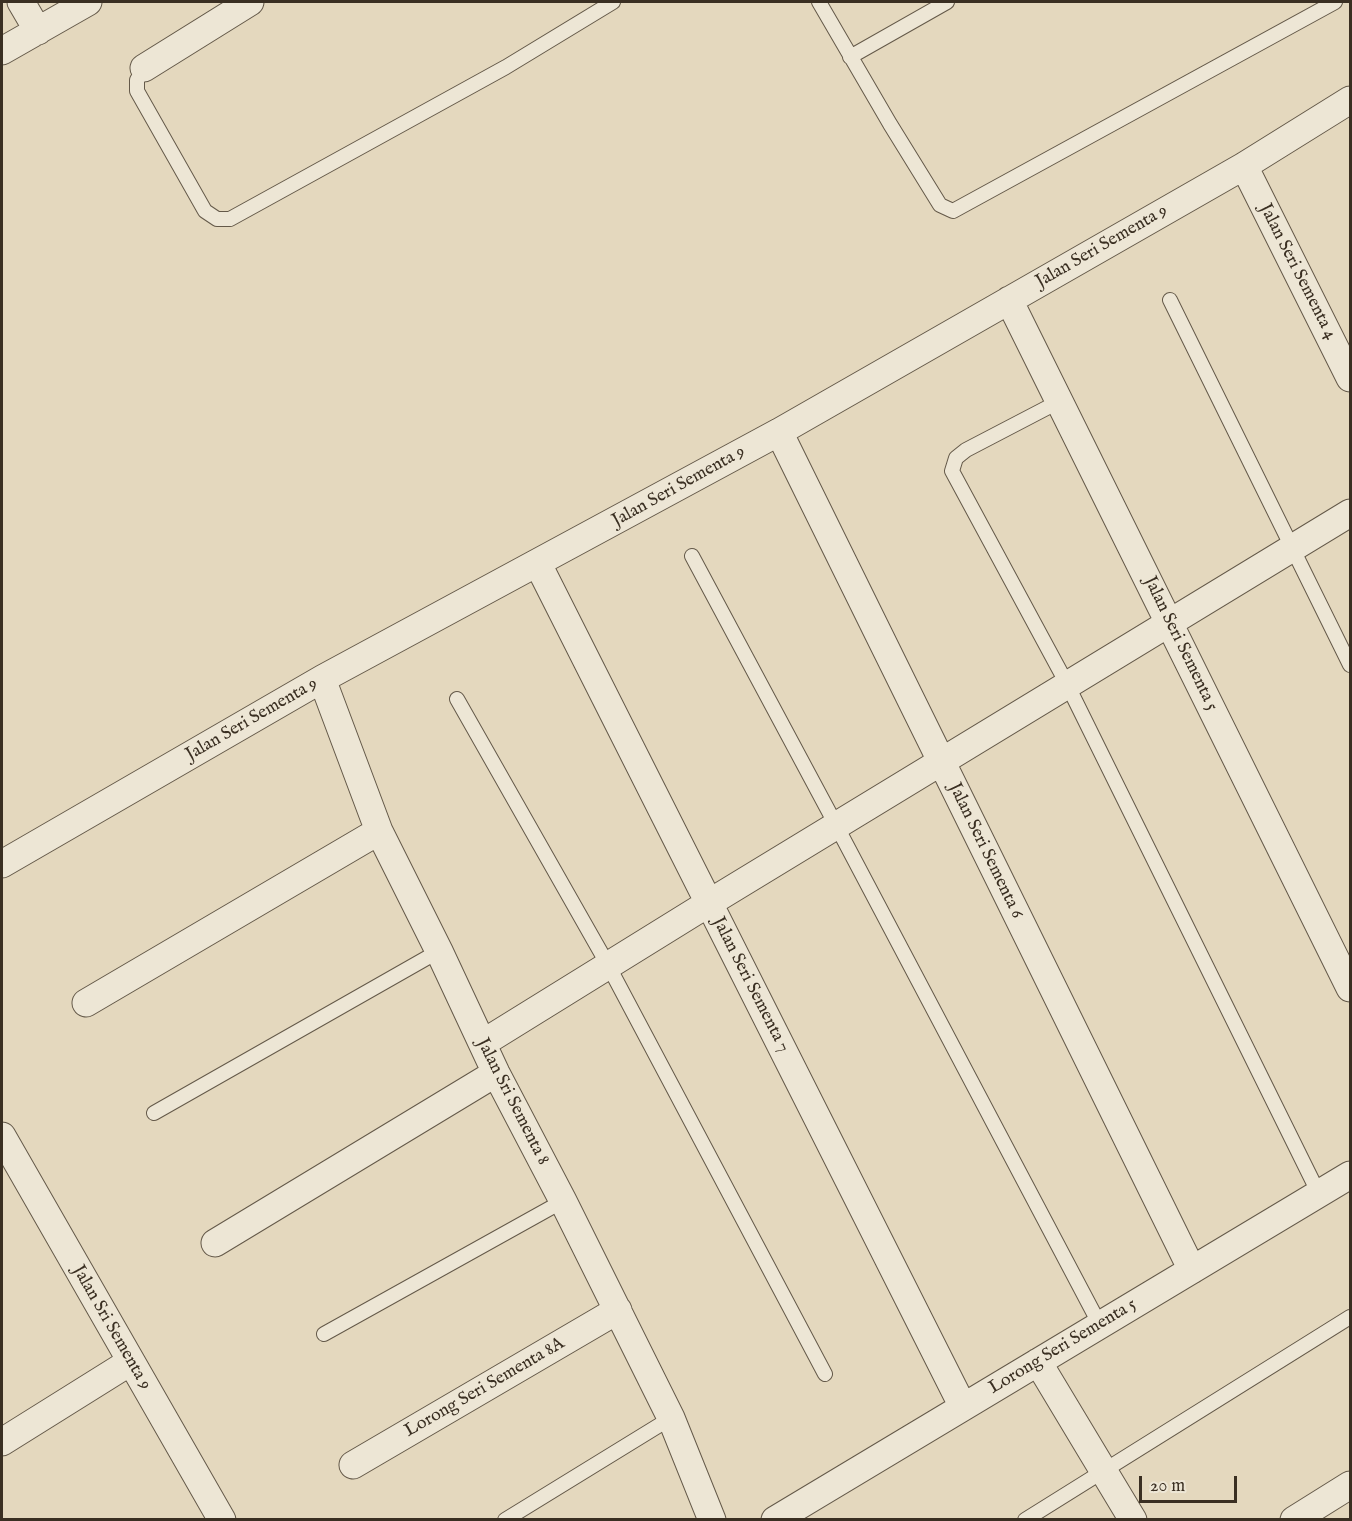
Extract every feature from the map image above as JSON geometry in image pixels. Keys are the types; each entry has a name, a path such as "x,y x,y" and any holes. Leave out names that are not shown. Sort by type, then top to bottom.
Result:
{"street":[{"path":"21,2 38,31"},
{"path":"2,51 88,2"},
{"path":"144,68 249,2"},
{"name":"Jalan Seri Sementa 9","path":"2,864 322,679 779,432 1244,166 1350,100"},
{"name":"Jalan Seri Sementa 4","path":"1244,166 1350,378"},
{"name":"Jalan Seri Sementa 5","path":"1009,300 1169,622 1344,958 1350,988"},
{"name":"Jalan Seri Sementa 6","path":"779,432 1192,1270"},
{"path":"483,1043 836,825 1350,513"},
{"name":"Jalan Seri Sementa 7","path":"538,564 963,1407"},
{"name":"Jalan Sri Sementa 8","path":"322,679 379,831 496,1073 563,1201 671,1418 712,1520"},
{"path":"86,1003 379,831"},
{"path":"215,1243 496,1073"},
{"name":"Jalan Sri Sementa 9","path":"2,1136 222,1520"},
{"name":"Lorong Seri Sementa 5","path":"775,1520 1350,1175"},
{"name":"Lorong Seri Sementa 8A","path":"353,1465 618,1310"},
{"path":"2,1442 130,1362"},
{"path":"1038,1362 1133,1520"},
{"path":"1294,1520 1350,1485"}],"lane":[{"path":"144,68 137,80 137,92 205,211 217,219 230,219 506,67 613,2"},
{"path":"819,2 940,205 953,211 1335,2"},
{"path":"850,57 947,2"},
{"path":"1170,300 1350,665"},
{"path":"1060,401 966,450 956,458 952,471 1067,684 1319,1194"},
{"path":"692,556 1100,1325"},
{"path":"457,699 609,965 825,1374"},
{"path":"154,1113 439,951"},
{"path":"324,1334 563,1201"},
{"path":"1025,1520 1350,1317"},
{"path":"505,1520 671,1418"}]}
